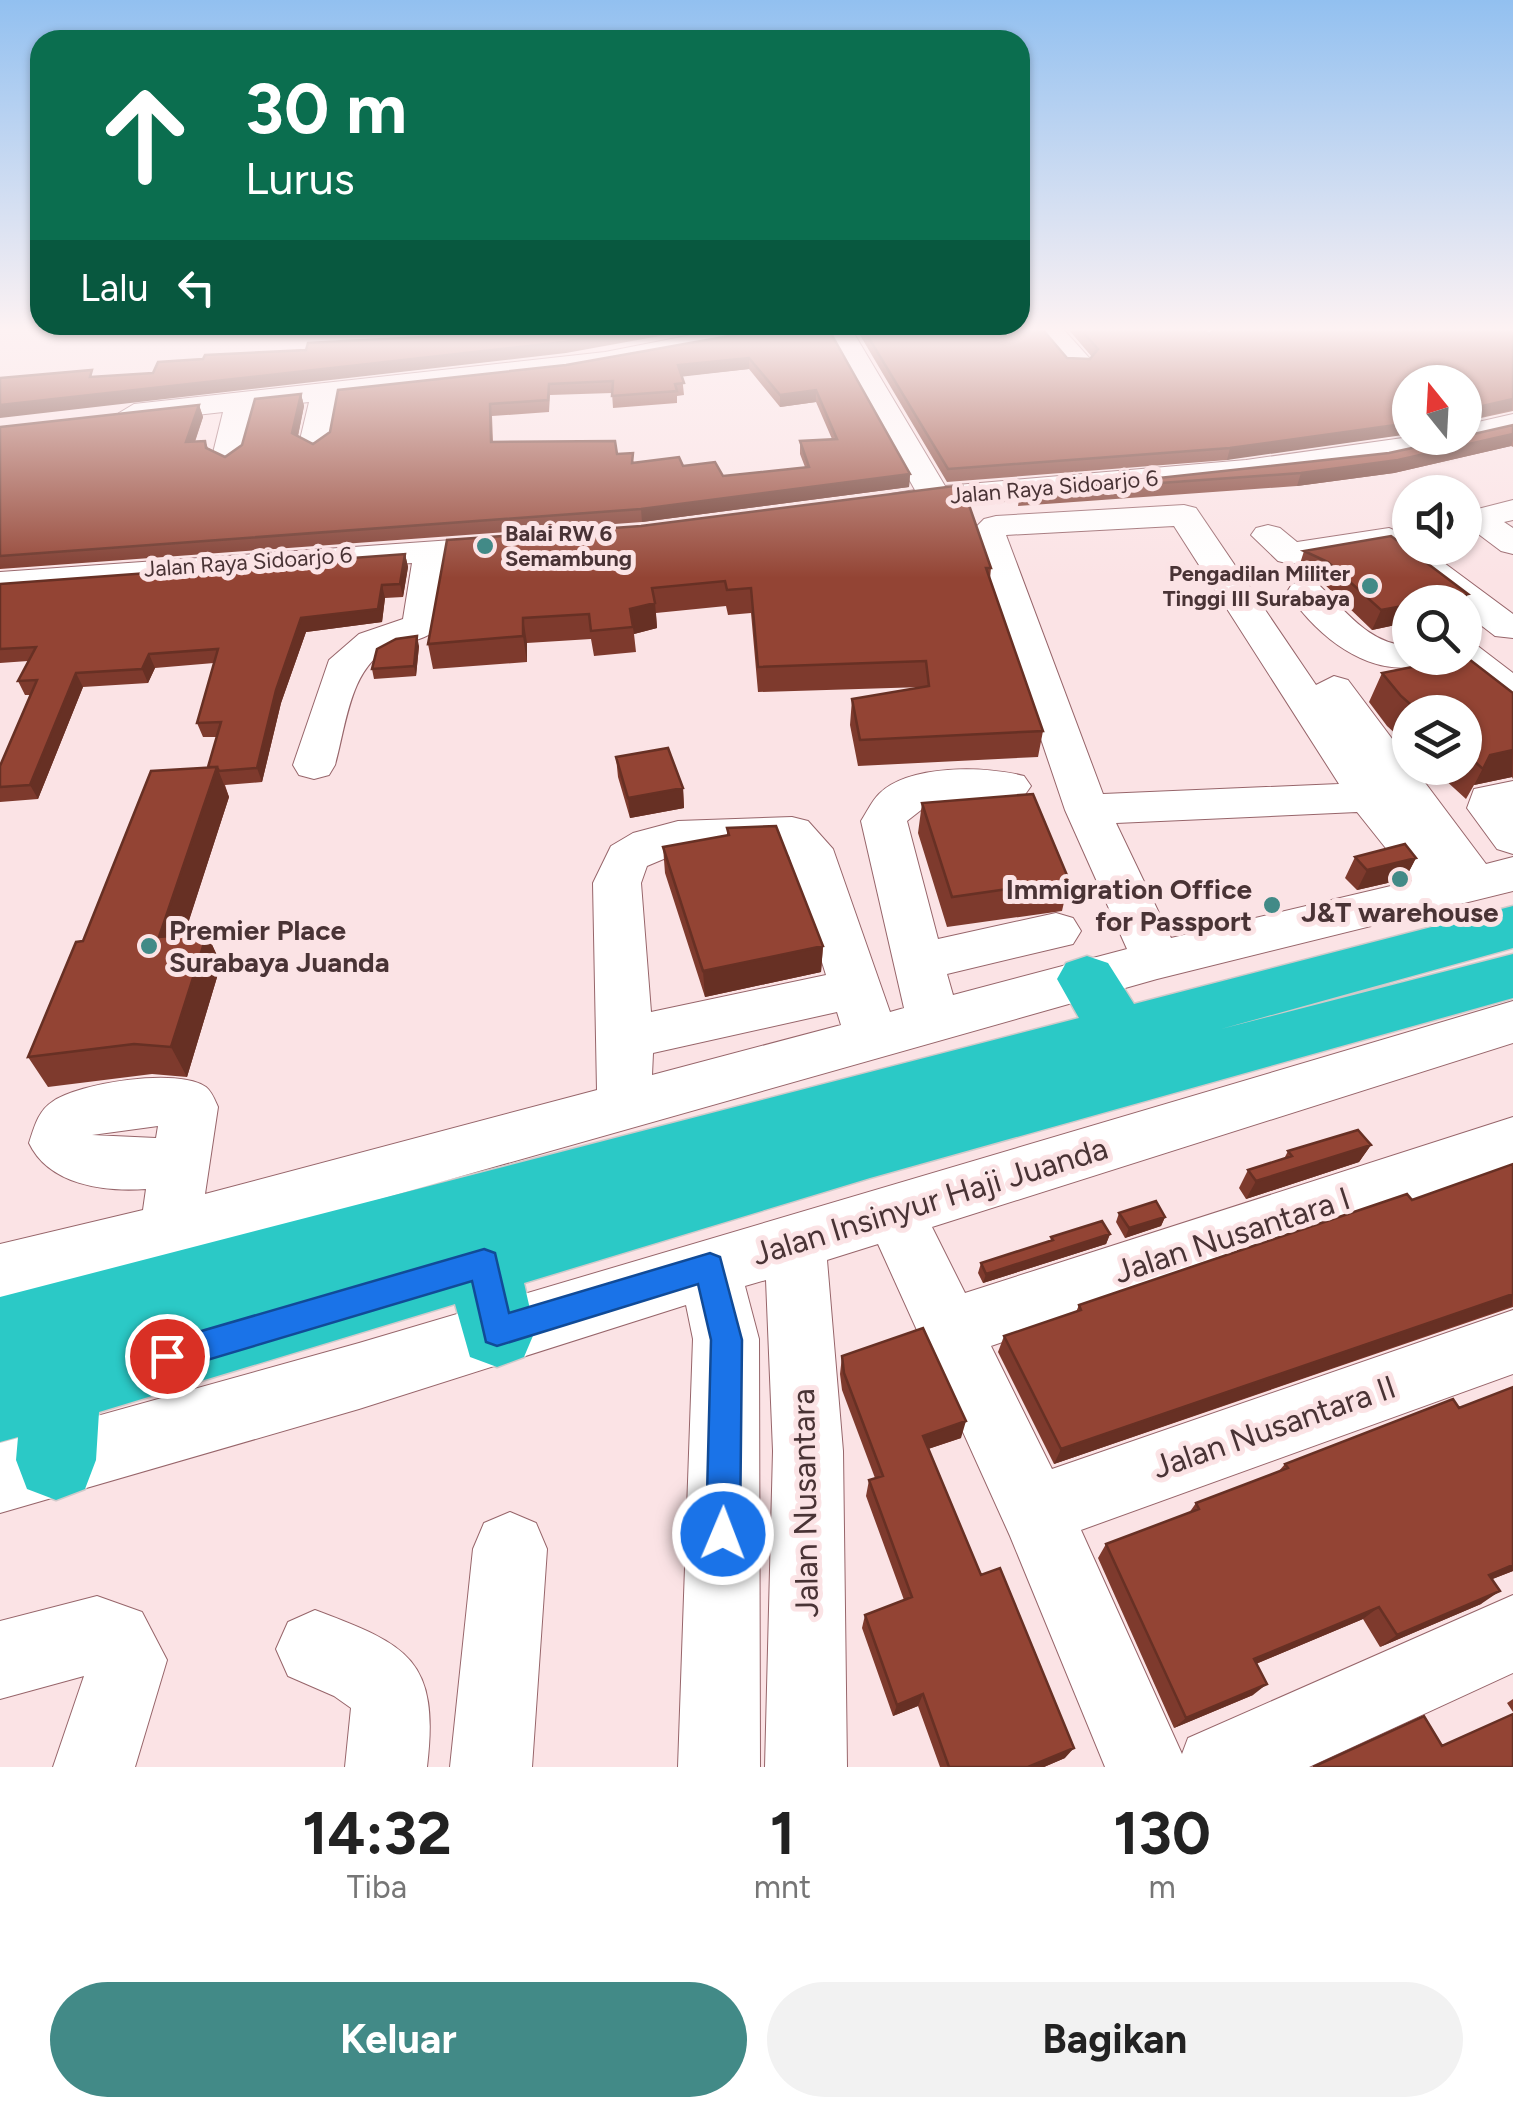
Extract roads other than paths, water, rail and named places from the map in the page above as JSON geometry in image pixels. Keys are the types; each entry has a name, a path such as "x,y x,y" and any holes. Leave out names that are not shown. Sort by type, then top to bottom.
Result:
{"highway":[{"name":"Jalan Insinyur Haji Juanda","path":"29,1432 490,1297 859,1127 1487,894"},
{"path":"1071,955 1119,1033"},
{"name":"Jalan Insinyur Haji Juanda","path":"0,1333 859,1127 1396,1032 1513,976"}],"street":[{"path":"111,415 134,412"},
{"path":"226,457 237,412"},
{"path":"314,444 321,412"},
{"path":"886,412 935,497"},
{"path":"1482,430 1513,423"},
{"name":"Jalan Raya Sidoarjo 6","path":"877,505 1190,475 1392,450"},
{"path":"1190,475 1249,570 1487,894"},
{"path":"1513,510 1478,519 1513,544"},
{"path":"1157,960 1087,810 988,532 996,526 1184,515 1369,797 1487,894"},
{"path":"1268,535 1284,551 1298,554 1389,538 1510,627"},
{"name":"Jalan Raya Sidoarjo 6","path":"0,583 432,549 544,545"},
{"path":"314,764 343,668 372,642 421,626 432,549"},
{"path":"1305,592 1370,651 1392,658"},
{"path":"1482,639 1510,627"},
{"path":"1482,668 1513,692"},
{"path":"933,1020 884,821 890,803 912,790 1009,786"},
{"path":"1513,795 1490,799 1489,808 1513,838"},
{"path":"1087,810 1369,797"},
{"path":"624,1106 626,1038 617,882 627,857 649,844 678,837 792,832 810,849 865,1013"},
{"path":"919,962 1071,955 1157,960 1487,894"},
{"path":"626,1038 865,1013 933,1020 1071,955"},
{"path":"0,1273 169,1231 624,1106 865,1013"},
{"name":"Jalan Insinyur Haji Juanda","path":"490,1297 710,1267 894,1214 1396,1032 1513,1022"},
{"name":"Jalan Nusantara I","path":"951,1329 1513,1142"},
{"path":"169,1231 178,1160"},
{"path":"894,1214 1036,1511 1146,1767"},
{"name":"Jalan Nusantara","path":"795,1240 808,1450 806,1767"},
{"path":"710,1267 726,1340 719,1767"},
{"name":"Jalan Nusantara II","path":"1036,1511 1513,1342"},
{"path":"491,1767 510,1549"},
{"path":"1217,1767 1513,1632"},
{"path":"0,1660 97,1634 115,1639 128,1660 94,1767"},
{"path":"316,1649 355,1664 383,1682 393,1700 386,1767"}],"place":[{"name":"Balai RW 6 Semambung","path":"485,546"},
{"name":"Pengadilan Militer Tinggi III Surabaya","path":"1370,586"},
{"name":"J&T warehouse","path":"1400,879"},
{"name":"Immigration Office for Passport","path":"1272,905"},
{"name":"Premier Place Surabaya Juanda","path":"149,946"}]}
